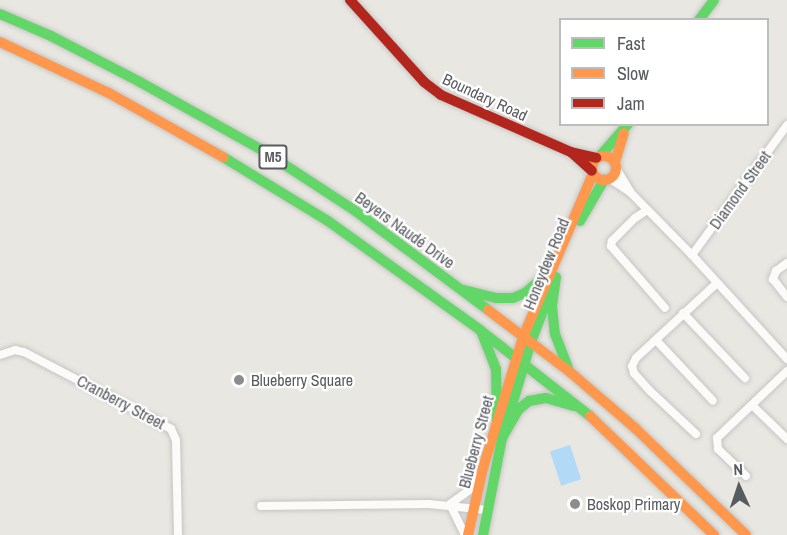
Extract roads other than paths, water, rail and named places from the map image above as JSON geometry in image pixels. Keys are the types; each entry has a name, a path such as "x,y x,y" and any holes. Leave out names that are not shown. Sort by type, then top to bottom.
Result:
{"main road":[{"name":"Boundary Road","path":"350,0 432,89 468,108 571,152 598,157"},
{"path":"700,18 714,0"},
{"name":"Beyers Naudé Drive","path":"0,14 98,59 262,150 354,210 570,372 635,428 746,535"},
{"name":"M5","path":"0,42 109,93 252,172 328,221 521,360 581,408 714,535"},
{"path":"627,126 616,165 607,180 592,173 592,164 627,126"},
{"name":"Boundary Road","path":"571,152 592,173"},
{"path":"598,157 609,156 616,165"},
{"name":"Honeydew Road","path":"521,360 592,173"},
{"name":"Honeydew Road","path":"553,274 586,210 607,180"},
{"path":"460,289 495,298 513,298 525,293 553,274"},
{"path":"553,274 552,307 555,334 570,372"},
{"path":"480,330 496,369 497,420"},
{"name":"Blueberry Street","path":"466,535 497,420 521,360"},
{"name":"Blueberry Street","path":"483,535 502,438 521,360"},
{"path":"502,438 519,409 537,398 553,399 581,408"}],"street":[{"name":"Diamond Street","path":"692,255 787,125"},
{"path":"616,165 631,193 692,255 787,359"},
{"path":"607,180 631,193"},
{"path":"647,210 634,218 612,241 611,246 665,308"},
{"path":"787,263 776,271 773,279 787,297"},
{"path":"696,434 634,373 632,366 636,358 717,283"},
{"path":"683,313 746,378"},
{"path":"656,340 713,401"},
{"name":"Cranberry Street","path":"3,353 24,352 171,429 176,440 178,535"},
{"path":"746,476 718,449 716,442 787,371"},
{"path":"752,405 787,439"},
{"path":"450,504 470,490 483,468"},
{"path":"450,504 466,535"},
{"path":"261,506 450,504 487,510"}],"water":[{"path":"570,445 581,479 561,486 550,451"}],"place":[{"name":"Blueberry Square","path":"239,380"},
{"name":"Boskop Primary","path":"575,504"}]}
